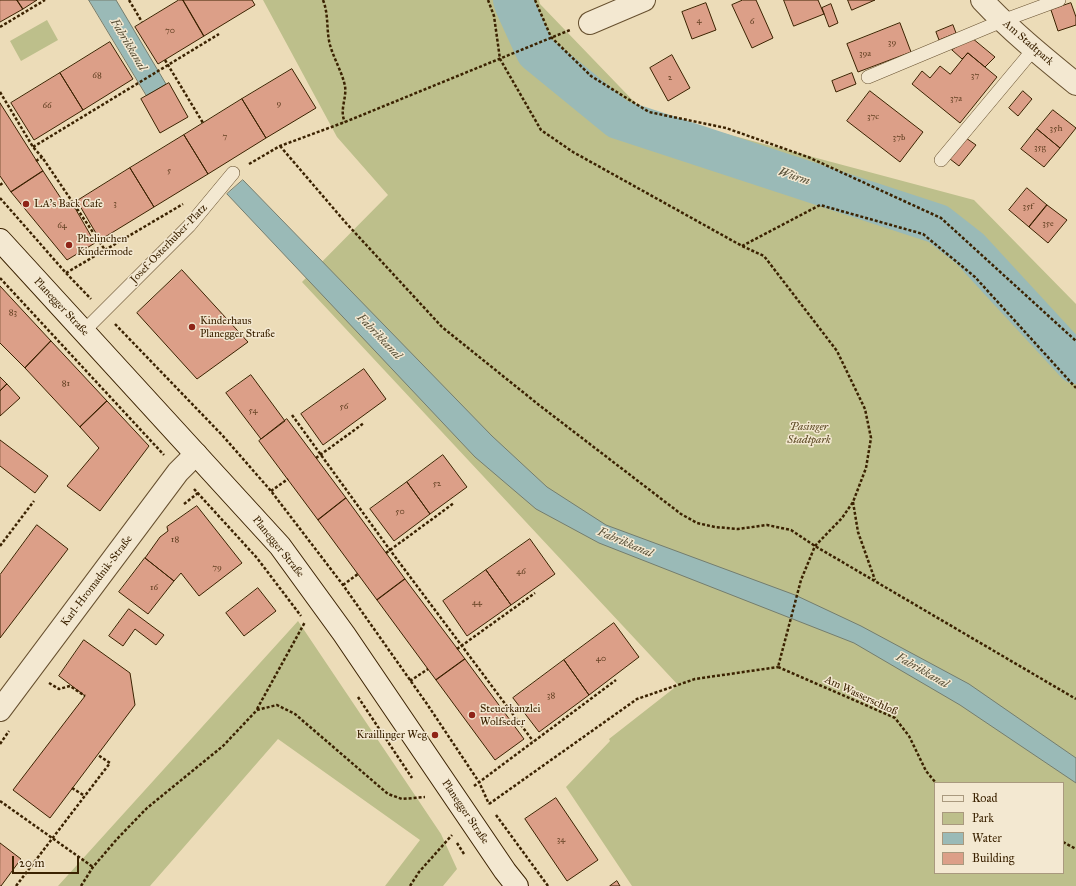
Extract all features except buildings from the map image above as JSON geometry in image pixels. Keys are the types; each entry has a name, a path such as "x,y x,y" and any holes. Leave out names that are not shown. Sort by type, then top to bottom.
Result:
{"main road":[{"path":"590,23 644,0"},
{"name":"Am Stadtpark","path":"982,0 1033,50 1076,84"},
{"name":"Planegger Straße","path":"0,240 280,546 344,634 505,871 517,886"},
{"name":"Karl-Hromadnik-Straße","path":"0,710 178,472 196,454"}],"lane":[{"path":"868,77 1002,21 1059,0"},
{"path":"941,160 1033,50"},
{"name":"Josef-Osterhuber-Platz","path":"84,331 189,226 233,173"}],"path":[{"path":"0,26 45,0"},
{"path":"129,0 142,22"},
{"path":"323,0 326,8 330,45 345,86 345,101 342,117 345,122"},
{"path":"0,198 66,273 223,436 271,491 343,585 427,704 479,782 489,804 637,699 694,679 778,667 784,638 801,580 815,546 838,522 853,502 866,468 871,438 865,409 837,350 764,256 742,246 572,152 541,130 500,59 494,16 488,0"},
{"path":"535,0 551,37 591,76 649,112 726,128 808,157 941,218 1076,341"},
{"path":"33,147 219,34"},
{"path":"233,173 280,146 345,122 551,37"},
{"path":"164,60 203,123"},
{"path":"0,92 33,147 42,157 105,250"},
{"path":"280,146 346,223 442,327 539,405 681,514 697,523 715,527 738,529 767,525 791,530 815,546 1076,699"},
{"path":"36,161 42,157"},
{"path":"0,185 4,182"},
{"name":"Josef-Osterhuber-Platz","path":"66,273 186,202"},
{"path":"742,246 820,205 923,234 975,277 1076,388"},
{"path":"0,278 257,558 310,628"},
{"path":"292,414 390,550 533,741"},
{"path":"316,458 364,423"},
{"path":"271,491 288,479"},
{"path":"0,546 34,501"},
{"path":"853,502 858,532 875,581"},
{"path":"386,553 454,504"},
{"path":"343,585 358,574"},
{"path":"457,649 536,593"},
{"path":"81,886 93,867 117,839 147,808 223,746 256,710 305,622"},
{"name":"Am Wasserschloß","path":"778,667 895,718 909,736 926,771 935,782"},
{"path":"410,681 428,669"},
{"path":"479,782 616,680"},
{"path":"46,681 58,689 70,686 85,696"},
{"path":"357,697 412,778"},
{"path":"422,708 427,704"},
{"path":"256,710 277,705 295,714 388,794 402,799 425,797 421,790"},
{"path":"16,886 110,764 98,754"},
{"path":"72,788 85,796"},
{"path":"0,801 93,867"},
{"path":"493,811 548,886"},
{"path":"410,886 419,872 452,835"},
{"path":"1064,843 1076,849"}],"green space":[{"name":"Pasinger Stadtpark","path":"263,0 539,0 540,4 644,112 974,200 1076,304 1076,886 632,886 566,787 610,741 609,739 678,685 302,282 388,195 337,137"},
{"path":"47,20 58,40 21,61 10,41"},
{"path":"298,621 441,834 457,869 443,886 385,886 420,840 278,739 150,886 58,886"}],"water":[{"name":"Fabrikkanal","path":"89,0 116,0 166,84 147,96"},
{"name":"Fabrikkanal","path":"243,180 492,436 547,487 606,525 795,595 861,626 969,684 1076,758 1076,783 960,705 854,643 599,543 536,509 475,457 227,194"}],"waterway":[{"name":"Würm","path":"513,0 536,52 618,119 938,224 970,249 1076,364"}],"place":[{"name":"LA's Back Cafe","path":"26,204"},
{"name":"Phelinchen Kindermode","path":"69,245"},
{"name":"Kinderhaus Planegger Straße","path":"192,327"},
{"name":"Steuerkanzlei Wolfseder","path":"472,715"},
{"name":"Kraillinger Weg","path":"435,735"}]}
